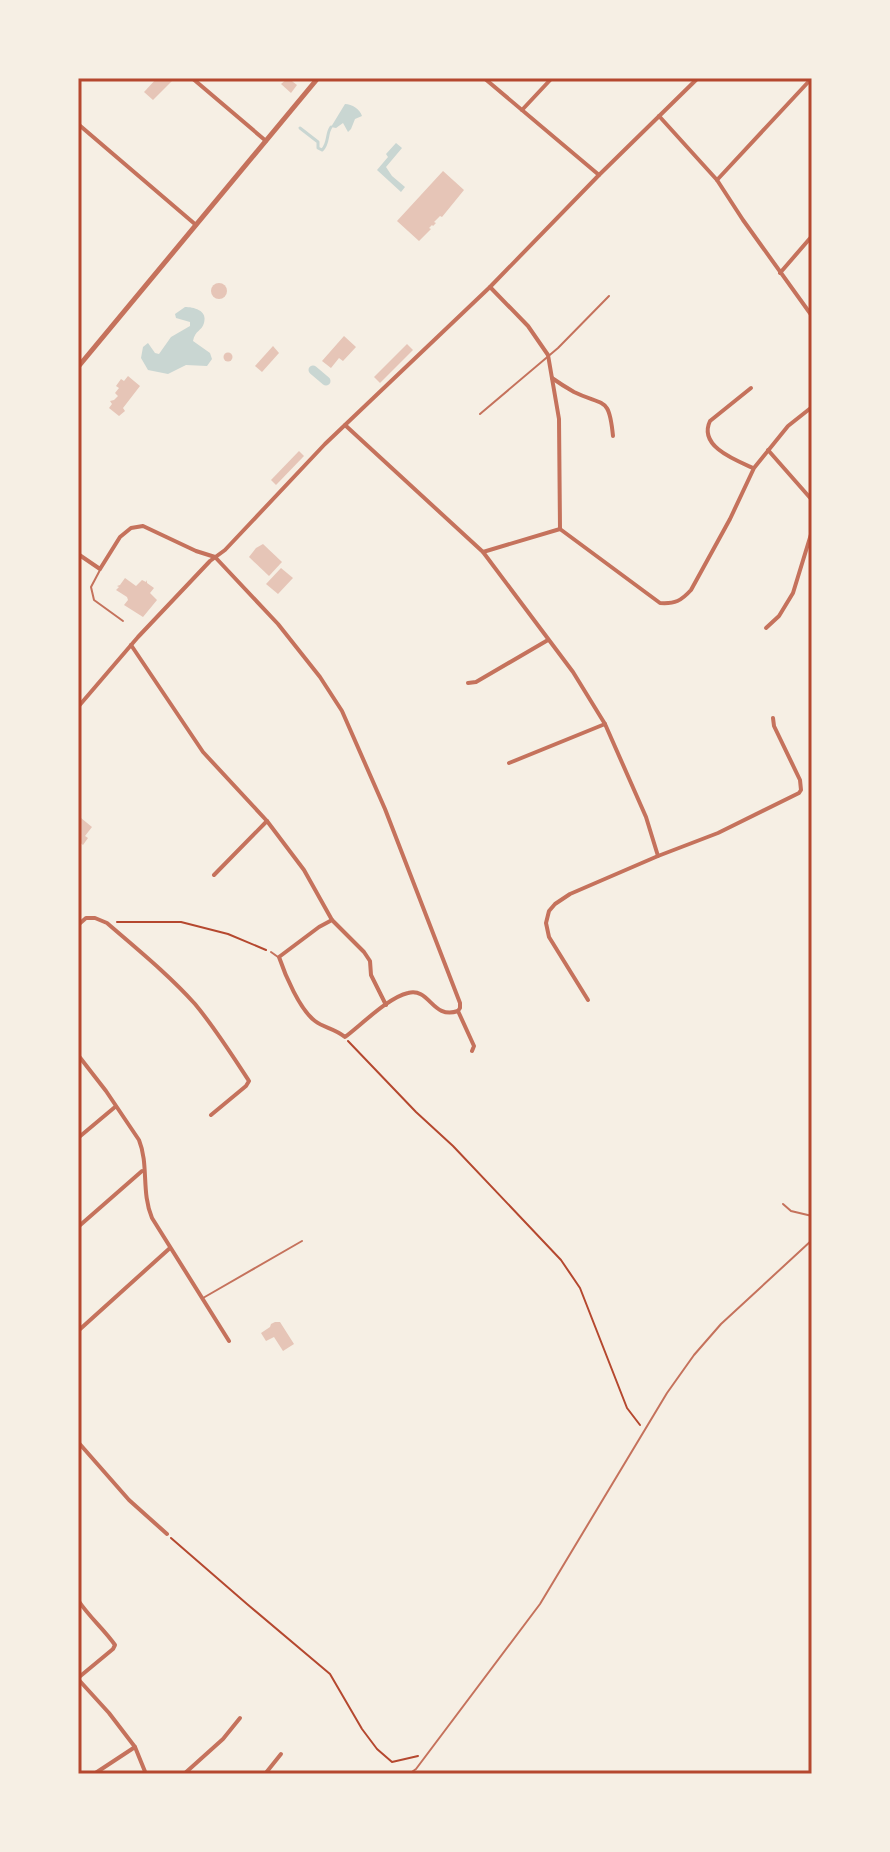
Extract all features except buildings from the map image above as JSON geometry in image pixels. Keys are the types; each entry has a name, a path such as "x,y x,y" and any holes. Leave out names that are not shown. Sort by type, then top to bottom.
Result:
{"street":[{"path":"192,78 266,141"},
{"path":"79,364 318,78"},
{"path":"484,78 599,175"},
{"path":"522,110 552,78"},
{"path":"78,707 131,645 290,480 490,287 698,78"},
{"path":"717,180 812,78"},
{"path":"659,116 717,180 812,316"},
{"path":"78,124 196,225"},
{"path":"780,273 812,236"},
{"path":"490,287 528,326 548,355 559,419 560,529"},
{"path":"552,378 607,406 613,436"},
{"path":"751,388 710,421 707,428 708,438 715,448 754,468"},
{"path":"560,529 660,603 676,603 697,580 754,468 788,426 812,407"},
{"path":"345,425 483,552 573,672 605,724 646,817 658,856"},
{"path":"768,450 812,500"},
{"path":"78,554 100,569 120,537 131,528 143,526 215,557 278,624 320,677 342,711 385,809 460,1003 458,1011 474,1046 472,1051"},
{"path":"483,552 560,529"},
{"path":"766,628 779,616 793,593 812,531"},
{"path":"468,683 476,682 548,640"},
{"path":"131,645 203,752 267,821 304,870 332,920 364,952 386,1005"},
{"path":"588,1000 549,937 546,923 549,911 570,894 718,833 799,793 800,780 773,718"},
{"path":"509,763 605,724"},
{"path":"214,875 267,821"},
{"path":"78,925 86,918 107,923 173,980 197,1007 249,1081 211,1115"},
{"path":"332,920 279,957 291,986 314,1021 332,1027 345,1037 386,1005 406,993 415,992 446,1014 458,1011"},
{"path":"78,1055 139,1140 147,1205 170,1248 229,1341"},
{"path":"78,1138 115,1107"},
{"path":"78,1227 143,1170"},
{"path":"78,1331 170,1248"},
{"path":"78,1442 129,1500 167,1534"},
{"path":"78,1600 115,1645 78,1679 135,1747 146,1774"},
{"path":"184,1774 240,1718"},
{"path":"94,1774 135,1747"},
{"path":"265,1774 281,1754"}],"lane":[{"path":"480,414 609,296"},
{"path":"100,569 91,587 94,600 123,621"},
{"path":"271,952 279,957"},
{"path":"783,1204 791,1211 812,1216"},
{"path":"409,1774 416,1769 540,1604 667,1393 694,1355 721,1324 812,1240"},
{"path":"203,1298 302,1241"}],"path":[{"path":"107,923 181,922 228,934 271,952"},
{"path":"345,1037 561,1260 580,1288 627,1408 645,1432"},
{"path":"167,1534 330,1674 362,1729 385,1757 392,1762 401,1762 426,1754"}],"shaded area":[{"path":"345,104 355,107 362,116 355,119 348,132 343,123 336,128 331,127"},
{"path":"396,143 402,148 386,167 405,187 401,192 377,170"},
{"path":"185,307 196,309 204,315 203,326 193,341 210,353 212,359 207,366 186,365 168,374 148,370 141,358 143,347 148,343 159,354 171,337 190,326 190,322 176,318 175,314"}],"waterway":[{"path":"300,128 318,142 318,148 322,150 331,127"},
{"path":"313,370 326,381"}]}
